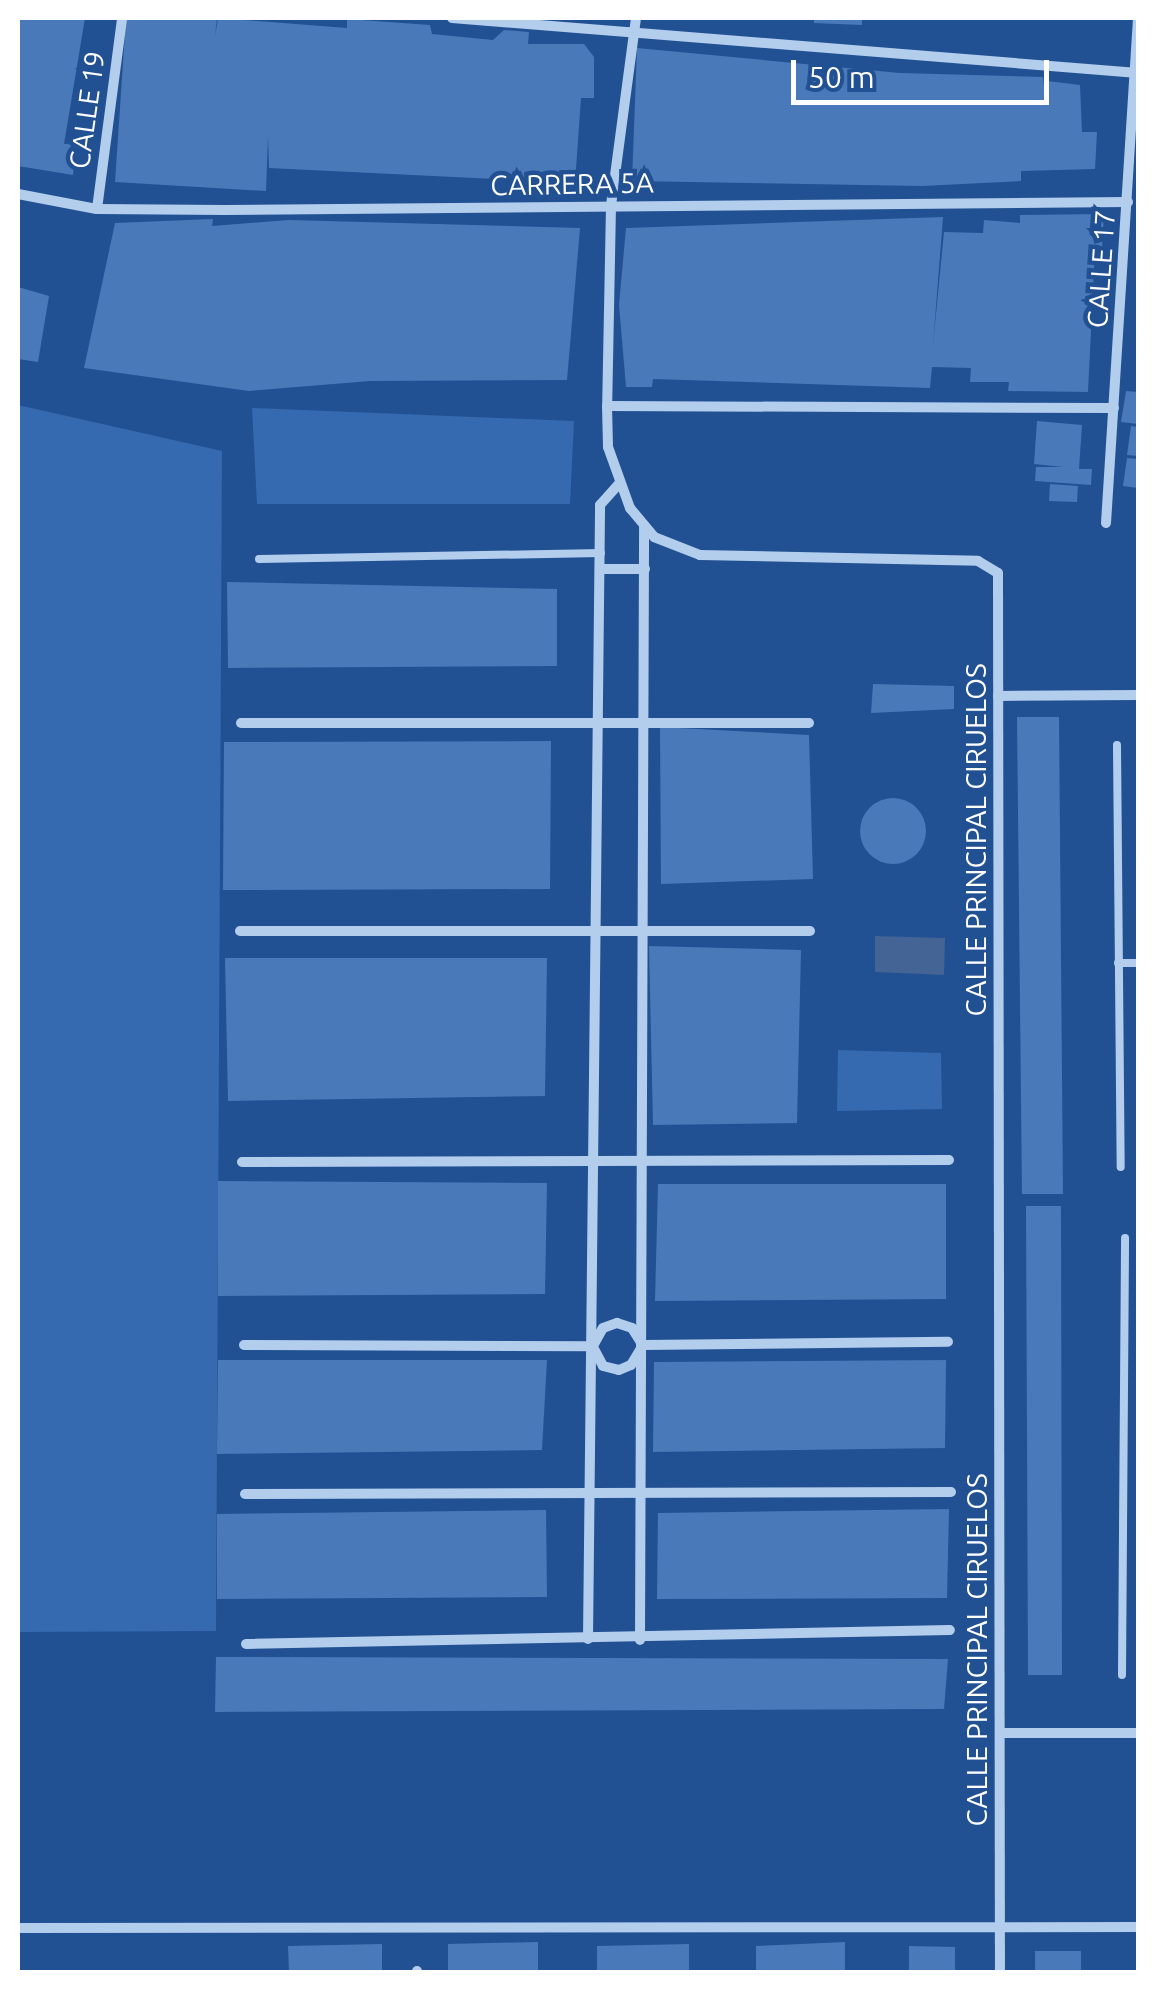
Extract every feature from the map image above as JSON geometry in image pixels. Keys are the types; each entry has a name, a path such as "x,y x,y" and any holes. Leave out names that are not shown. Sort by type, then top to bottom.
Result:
{"street":[{"name":"CALLE 19","path":"97,209 122,18"},
{"path":"452,18 634,36 1137,73"},
{"name":"CALLE PRINCIPAL CIRUELOS","path":"636,18 610,206 607,406 608,447 620,483 644,526 677,550 700,555 978,562 998,573 1000,1972"},
{"name":"CALLE 17","path":"1106,523 1138,18"},
{"name":"CARRERA 5A","path":"18,194 97,209 1128,202"},
{"path":"607,406 1114,408"},
{"path":"588,1639 600,931 600,505 620,483"},
{"path":"640,1640 644,526"},
{"path":"602,569 645,569"},
{"path":"998,696 1138,694"},
{"path":"241,722 809,723"},
{"path":"240,931 810,931"},
{"path":"242,1162 642,1164 949,1160"},
{"path":"592,1346 603,1328 618,1323 632,1328 643,1344"},
{"path":"643,1344 948,1342"},
{"path":"592,1346 603,1366 618,1370 631,1365 643,1344"},
{"path":"244,1345 592,1346"},
{"path":"245,1494 951,1492"},
{"path":"246,1644 640,1640 950,1630"},
{"path":"1000,1733 1138,1733"},
{"path":"18,1928 1138,1927"}],"lane":[{"path":"259,559 601,554"},
{"path":"1116,745 1120,1167"},
{"path":"1118,963 1138,962"},
{"path":"1122,1676 1124,1238"},
{"path":"1123,1446 1138,1446"}],"shaded area":[{"path":"18,405 222,451 216,1631 18,1632"},
{"path":"252,408 574,421 570,504 257,504"},
{"path":"875,936 945,938 944,975 875,972"},
{"path":"838,1050 941,1053 942,1109 837,1111"}],"building":[{"path":"18,18 85,18 64,144 77,143 73,175 18,166"},
{"path":"126,18 217,18 215,37 218,18 347,28 347,19 430,25 432,34 493,40 504,30 529,32 528,44 584,44 594,57 594,98 581,98 575,183 269,168 268,136 266,191 115,182"},
{"path":"814,18 862,18 862,25 814,23"},
{"path":"637,48 900,73 1043,77 1046,104 1047,81 1080,85 1082,132 1097,132 1095,169 1021,171 1021,181 922,186 632,181"},
{"path":"1104,214 1102,249 1095,249 1088,392 1008,391 1009,382 970,382 971,368 932,367 930,388 653,379 652,387 626,387 619,305 626,228 943,217 933,345 944,232 983,233 984,220 1020,223 1020,215"},
{"path":"213,219 212,226 289,220 580,228 567,380 370,381 249,391 84,368 115,223"},
{"path":"18,287 49,296 38,362 18,359"},
{"path":"1126,391 1138,392 1138,424 1121,422"},
{"path":"1037,421 1082,425 1079,469 1092,469 1091,485 1035,481 1036,467 1063,467 1034,464"},
{"path":"1131,426 1138,427 1138,456 1127,455"},
{"path":"1127,458 1138,459 1138,488 1123,486"},
{"path":"1050,484 1078,486 1077,502 1049,501"},
{"path":"227,582 557,589 557,666 228,668"},
{"path":"873,684 954,686 954,709 871,713"},
{"path":"1017,717 1059,717 1063,1194 1022,1194"},
{"path":"660,727 809,735 813,879 661,884"},
{"path":"551,741 550,889 223,890 224,742"},
{"path":"893,798 916,808 926,831 916,854 893,864 870,854 860,831 870,808"},
{"path":"649,946 801,950 797,1123 653,1125"},
{"path":"225,958 547,958 545,1096 228,1101"},
{"path":"218,1181 547,1183 545,1294 218,1296"},
{"path":"658,1184 946,1184 946,1299 655,1301"},
{"path":"1026,1206 1061,1206 1062,1675 1028,1675"},
{"path":"218,1360 547,1360 542,1450 217,1454"},
{"path":"946,1360 945,1448 653,1452 654,1362"},
{"path":"949,1509 947,1598 657,1599 658,1513"},
{"path":"546,1510 547,1597 217,1599 217,1514"},
{"path":"216,1657 948,1659 944,1709 215,1712"},
{"path":"538,1942 538,1972 448,1972 448,1944"},
{"path":"845,1942 845,1972 756,1972 756,1946"},
{"path":"382,1944 382,1972 289,1972 288,1946"},
{"path":"689,1944 689,1972 597,1972 597,1946"},
{"path":"909,1946 955,1947 955,1972 909,1972"},
{"path":"1035,1951 1081,1951 1081,1972 1035,1972"}]}
